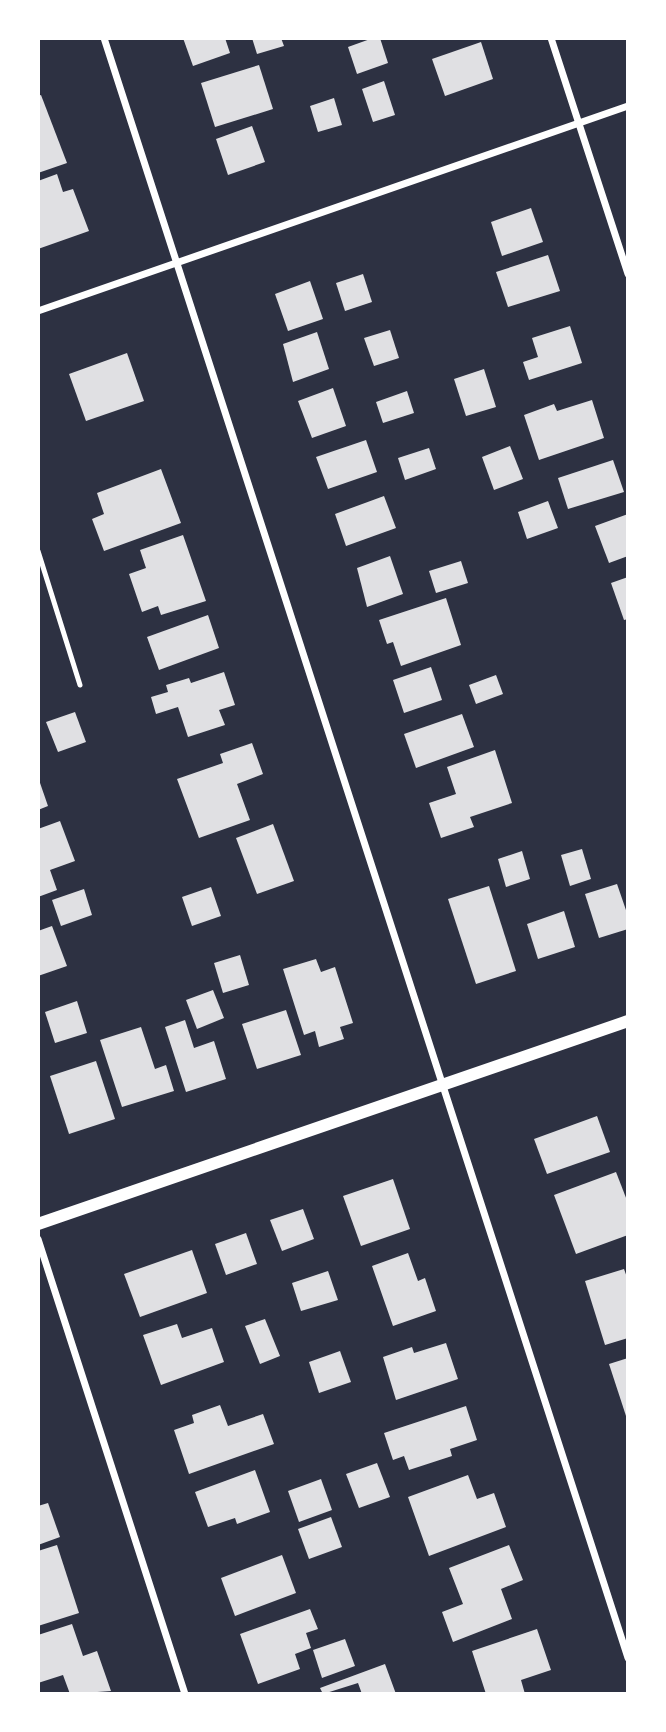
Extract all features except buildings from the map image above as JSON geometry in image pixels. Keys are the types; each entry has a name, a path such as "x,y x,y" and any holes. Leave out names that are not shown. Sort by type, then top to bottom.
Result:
{"street":[{"path":"104,38 628,1658"},
{"path":"551,38 628,274"},
{"path":"38,311 628,106"},
{"path":"38,1224 628,1021"},
{"path":"38,1239 185,1693"}],"lane":[{"path":"38,551 80,685"}]}
